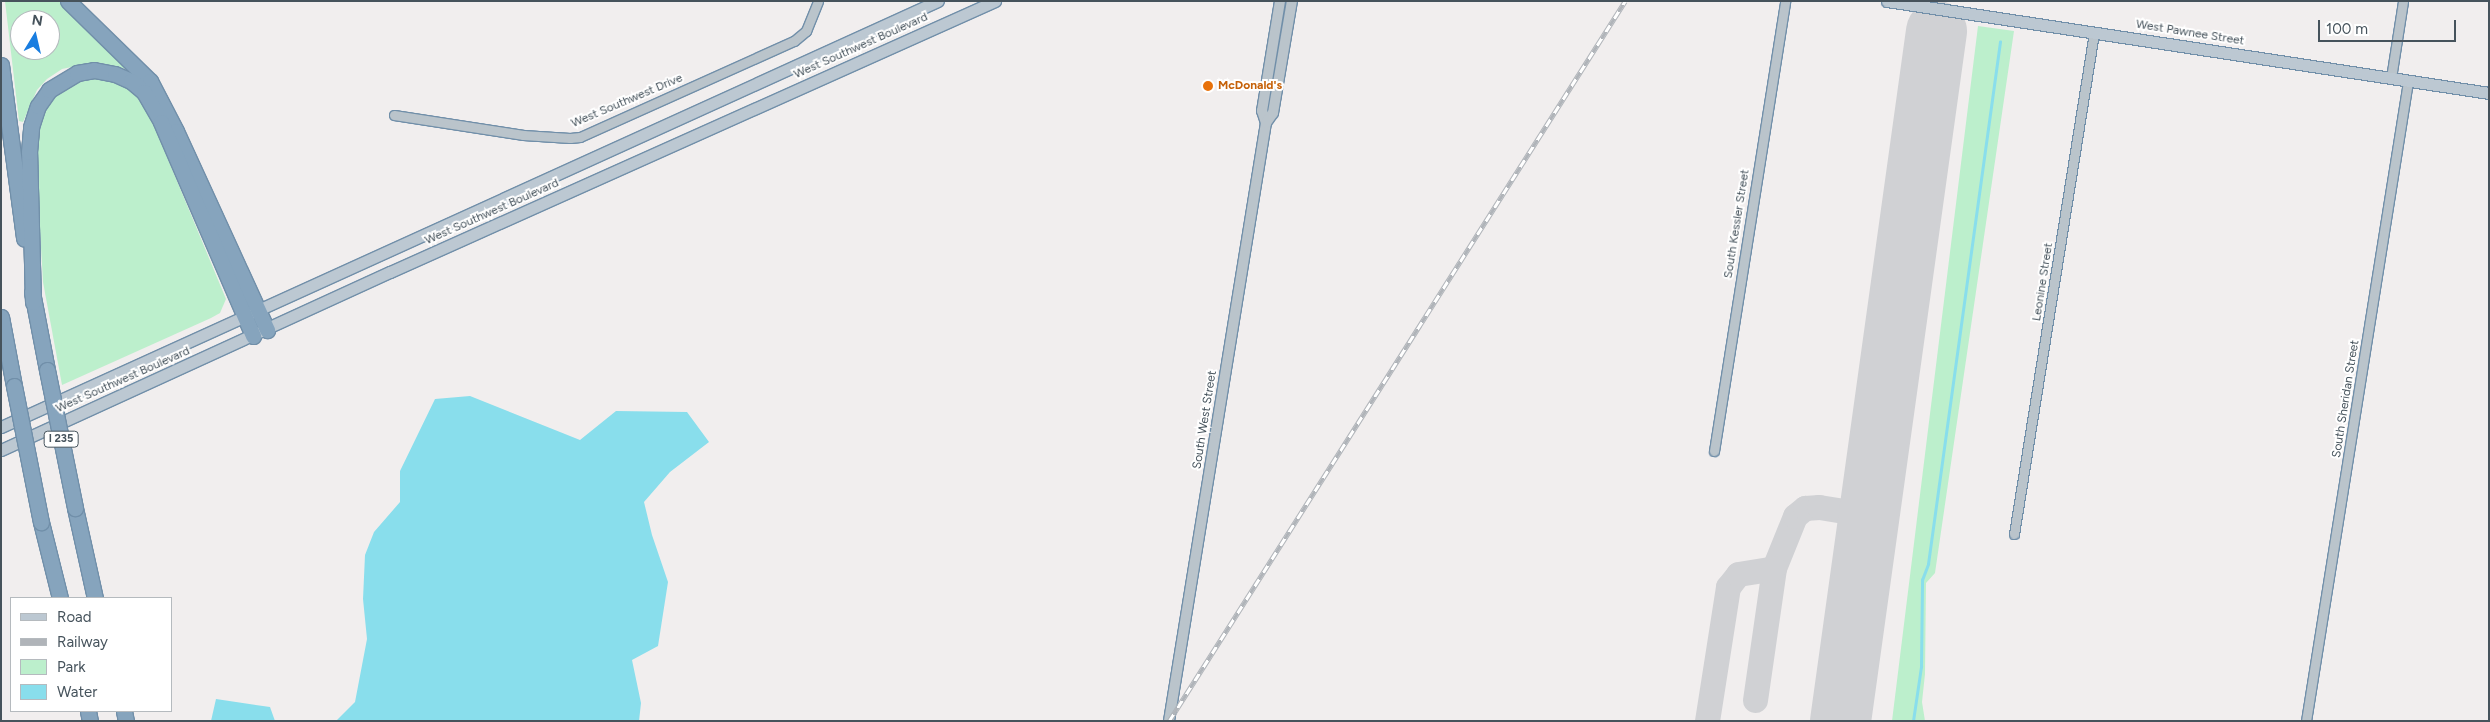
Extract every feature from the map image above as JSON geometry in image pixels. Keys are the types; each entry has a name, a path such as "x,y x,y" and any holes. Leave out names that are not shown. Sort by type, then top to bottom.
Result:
{"highway":[{"path":"68,1 150,81 176,131 259,311 260,333"},
{"name":"I 235","path":"1,66 33,302 95,597"},
{"path":"33,302 29,152 31,127 38,106 49,90 77,73 94,70 115,74 131,81 144,92 161,122 245,317 260,333"},
{"name":"I 235","path":"1,317 6,351 41,522 60,597"},
{"path":"1,333 6,351"}],"main road":[{"name":"West Southwest Boulevard","path":"1,427 938,1"},
{"name":"West Southwest Boulevard","path":"1,450 390,272 995,1"},
{"name":"West Pawnee Street","path":"1886,1 2489,93"}],"street":[{"name":"West Southwest Drive","path":"394,114 523,135 580,137 800,37 812,21 818,1"},
{"name":"South West Street","path":"1266,123 1262,111 1280,1"},
{"name":"South West Street","path":"1169,721 1266,123 1273,113 1292,1"},
{"name":"South Kessler Street","path":"1714,451 1785,1"},
{"path":"2390,78 2403,1"},
{"name":"Leonine Street","path":"2014,534 2094,33"},
{"name":"South Sheridan Street","path":"2306,721 2408,81"}],"green space":[{"path":"5,1 59,1 137,77 126,69 96,62 62,69 47,79 37,90 23,122 19,121 12,60 60,60 60,10 10,10 10,44"},
{"path":"1978,26 2014,31 1935,573 1926,583 1925,674 1922,702 1925,721 1892,721"},
{"path":"93,78 116,81 132,89 148,111 226,299 220,313 211,318 62,385 43,282 35,144 37,124 45,103 57,92 74,82"}],"water":[{"path":"470,396 580,440 616,411 687,412 709,442 670,472 644,502 652,535 668,582 658,646 632,660 641,703 639,721 336,721 355,702 367,639 363,599 365,555 374,532 400,502 400,471 435,399"},
{"path":"216,699 270,707 275,721 211,721"}],"waterway":[{"path":"1913,721 1921,667 1922,580 1928,564 2000,42"}],"taxiway":[{"path":"1755,700 1774,568 1795,516 1805,508 1819,507 1869,515"},
{"path":"1707,721 1728,587 1738,574 1774,568"}],"runway":[{"path":"1840,721 1936,31"}],"railway":[{"path":"1169,721 1625,1"}],"place":[{"name":"McDonald's","path":"1208,86"}]}
